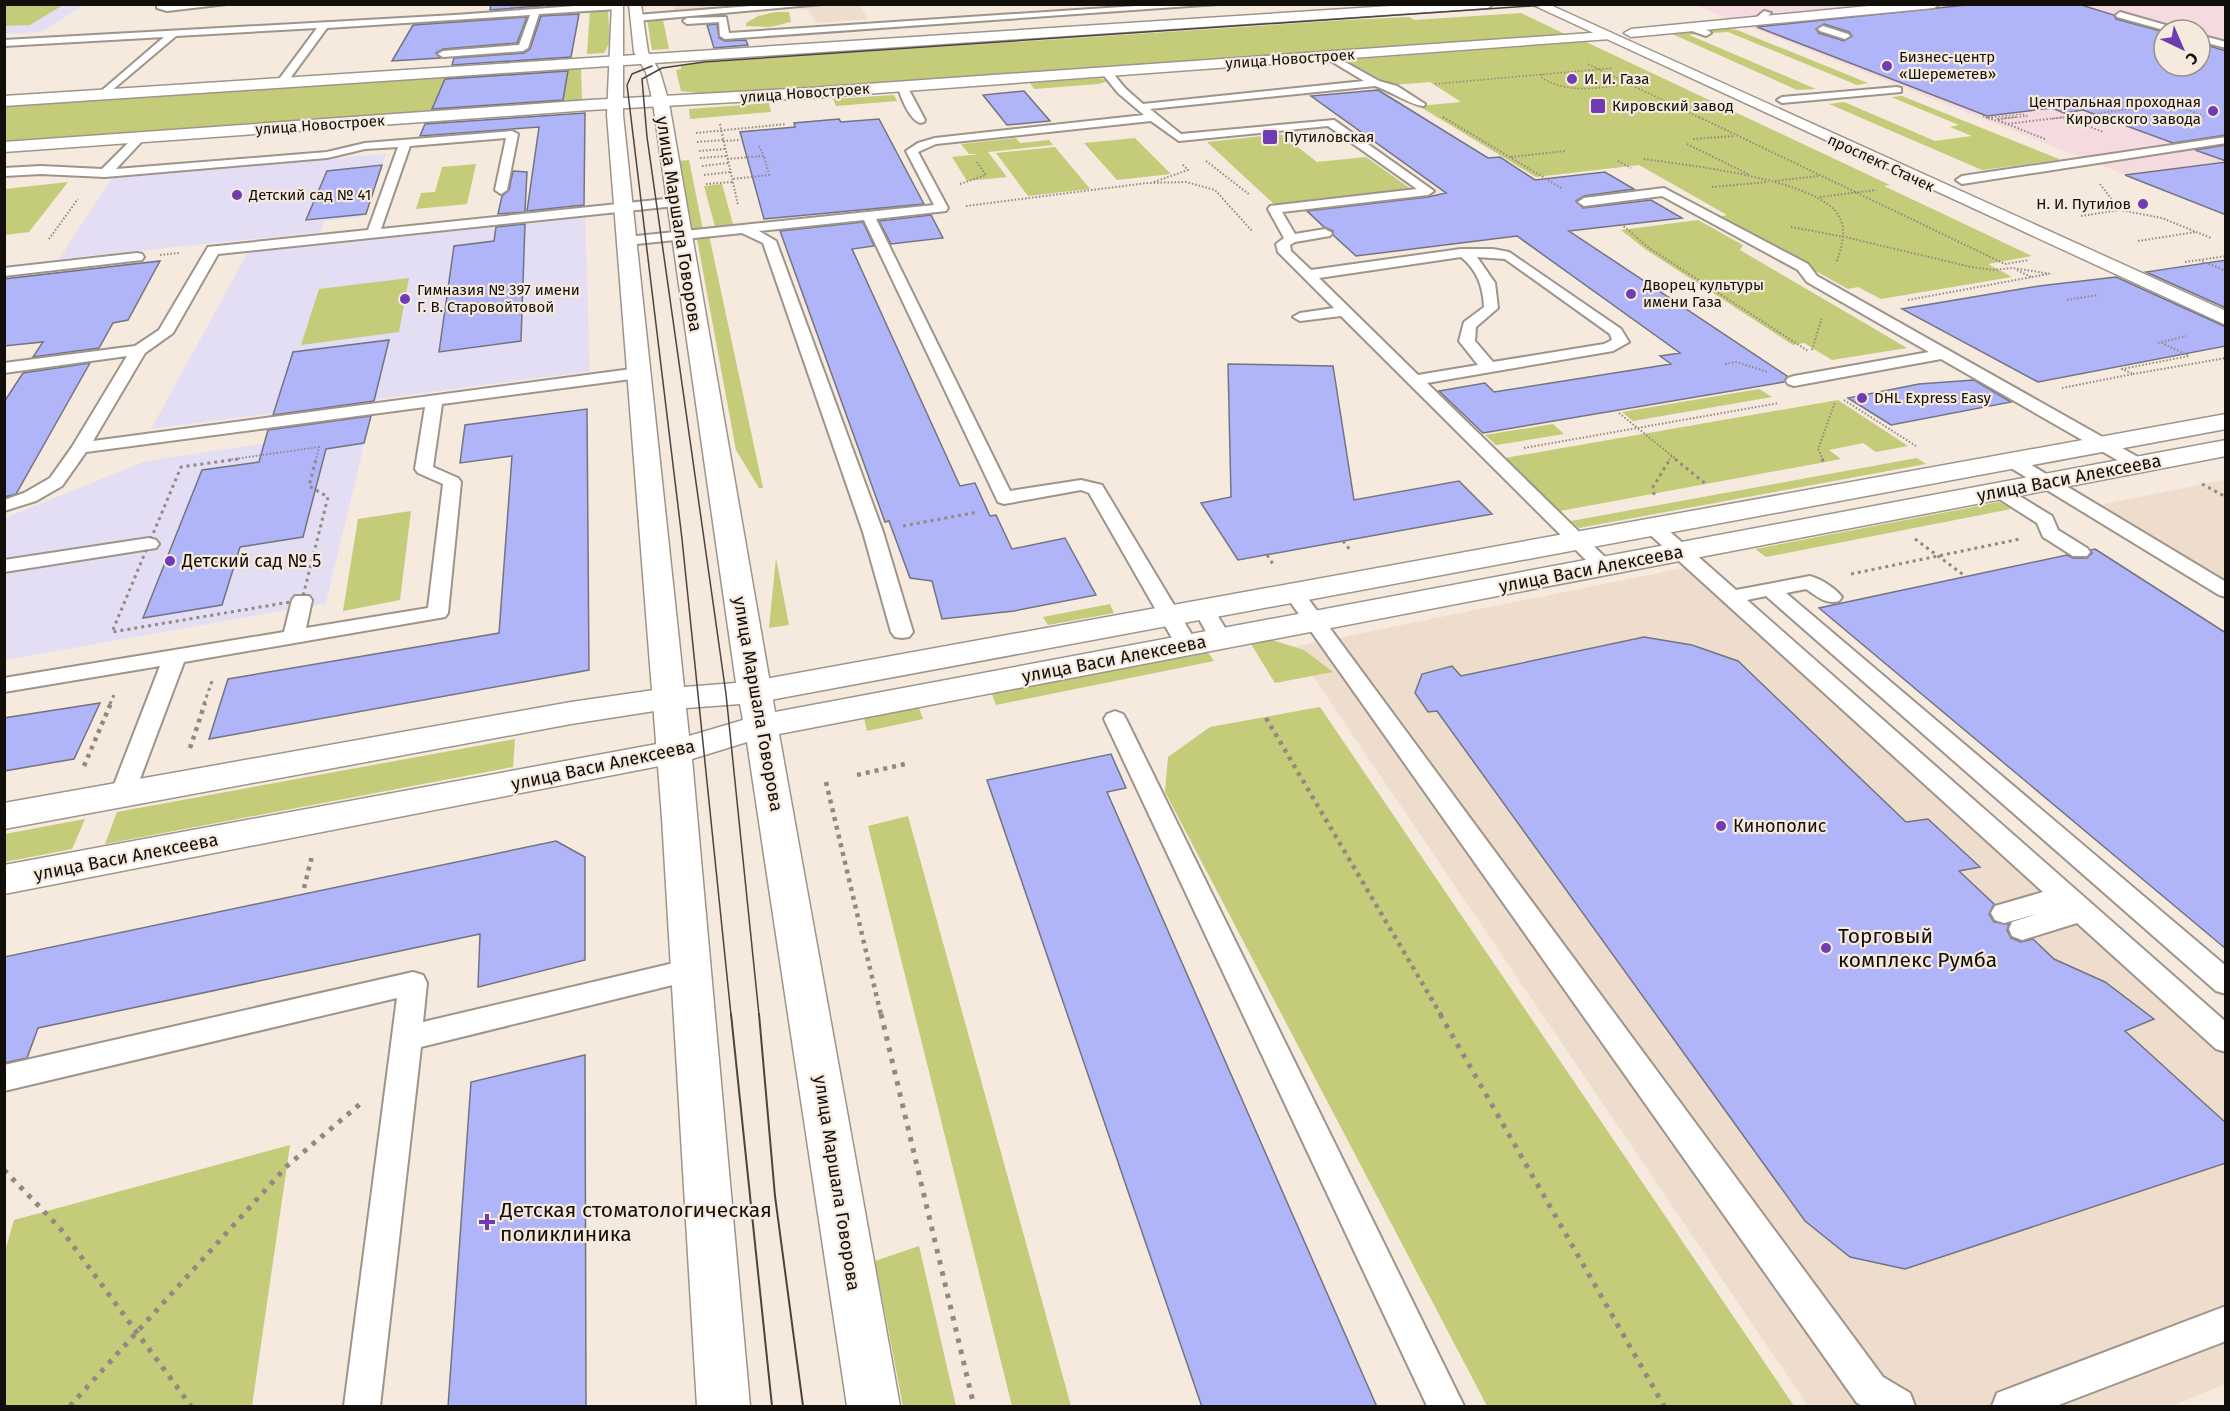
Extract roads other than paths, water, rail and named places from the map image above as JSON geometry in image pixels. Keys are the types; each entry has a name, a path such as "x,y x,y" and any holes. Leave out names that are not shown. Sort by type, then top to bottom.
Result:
{"street":[{"path":"4,100 1488,4"},
{"name":"проспект Стачек","path":"1537,4 2226,319"},
{"name":"проспект Стачек","path":"1566,4 1995,194"},
{"path":"1631,33 1692,28 1764,17 1798,20 1934,4"},
{"path":"617,5 614,104 673,753 723,1407"},
{"name":"улица Маршала Говорова","path":"635,11 641,52 653,72 661,103 675,202 874,1407"},
{"name":"улица Новостроек","path":"4,147 1605,36"},
{"name":"улица Васи Алексеева","path":"4,880 673,753 758,709 1171,615 1578,541 1654,513 2012,461 2226,421"},
{"name":"улица Васи Алексеева","path":"4,816 560,716 668,699 758,709 1187,645 2226,448"}],"lane":[{"path":"162,4 160,6 167,8 223,4"},
{"path":"477,16 483,4"},
{"path":"635,11 818,4"},
{"path":"687,21 723,19 725,36 901,26 975,16 1214,4"},
{"path":"204,16 216,5"},
{"path":"4,43 455,18 617,5"},
{"path":"1209,5 1229,21"},
{"path":"443,54 523,48 535,12"},
{"path":"2120,15 2152,24"},
{"path":"433,72 443,54 455,18"},
{"path":"282,82 325,24"},
{"path":"901,26 910,42"},
{"path":"1692,28 1706,33"},
{"path":"1823,28 1845,36"},
{"path":"105,94 174,33"},
{"path":"10,53 25,42"},
{"path":"1329,56 1375,83 1393,88 1420,104"},
{"path":"1106,72 1118,87 1179,138 1330,122 1428,191 1274,209 1287,242 1285,252 1603,566"},
{"path":"1141,106 1375,83"},
{"path":"902,86 909,103 935,141"},
{"path":"1833,86 1866,100"},
{"path":"1782,100 1897,90"},
{"path":"627,242 942,208 912,151 922,145 935,141 1154,117"},
{"path":"365,146 378,120"},
{"path":"4,172 41,170 105,172 327,155 365,146 512,134 501,190"},
{"path":"105,172 139,138"},
{"path":"1962,180 2084,164 2226,140"},
{"path":"373,232 405,143"},
{"path":"1584,202 1664,192 1803,267 1812,279 2139,465"},
{"path":"4,506 30,497 56,482 80,448 139,351 165,333 213,249 675,202"},
{"path":"868,216 1004,498 1081,485 1096,489 1187,645"},
{"path":"744,229 769,241 873,532 902,632"},
{"path":"1287,242 1324,233"},
{"path":"1308,274 1465,253 1509,256 1616,332 1621,342 1608,348 1415,380"},
{"path":"1465,253 1483,269 1491,293 1491,308 1470,325 1467,341 1489,368"},
{"path":"4,272 137,257"},
{"path":"1300,317 1345,311"},
{"path":"4,368 139,351"},
{"path":"1801,379 1942,354"},
{"path":"80,448 639,373"},
{"path":"4,685 438,613 452,482 424,469 434,400"},
{"path":"2012,461 2226,591"},
{"path":"2000,491 2045,520 2050,533 2080,552"},
{"path":"1654,513 1681,552 2226,1040"},
{"path":"4,566 149,544"},
{"path":"1731,597 1810,582 1832,597"},
{"path":"1769,588 2226,983"},
{"path":"1294,593 1870,1390 1897,1407"},
{"path":"293,637 302,600"},
{"path":"1204,610 1221,639"},
{"path":"122,795 175,656"},
{"path":"1115,719 1446,1407"},
{"path":"2013,921 2073,903"},
{"path":"405,1052 691,970"},
{"path":"4,1078 413,983 362,1407"},
{"path":"2010,1407 2226,1323"}],"tram line":[{"path":"759,1015 726,694 647,137 642,79 662,68 704,62 1560,4"},
{"path":"652,66 632,74 627,85 682,539 731,1015"},
{"path":"731,1014 772,1406"},
{"path":"759,1014 775,1196 803,1406"}],"place":[{"name":"Бизнес-центр «Шереметев»","path":"1887,66"},
{"name":"И. И. Газа","path":"1572,79"},
{"name":"Кировский завод","path":"1598,106"},
{"name":"Центральная проходная Кировского завода","path":"2213,111"},
{"name":"Путиловская","path":"1270,137"},
{"name":"Детский сад № 41","path":"237,195"},
{"name":"Н. И. Путилов","path":"2143,204"},
{"name":"Дворец культуры имени Газа","path":"1631,294"},
{"name":"Гимназия № 397 имени Г. В. Старовойтовой","path":"405,299"},
{"name":"DHL Express Easy","path":"1862,398"},
{"name":"Детский сад № 5","path":"170,561"},
{"name":"Кинополис","path":"1721,826"},
{"name":"Торговый комплекс Румба","path":"1826,948"},
{"name":"Детская стоматологическая поликлиника","path":"487,1222"}]}
